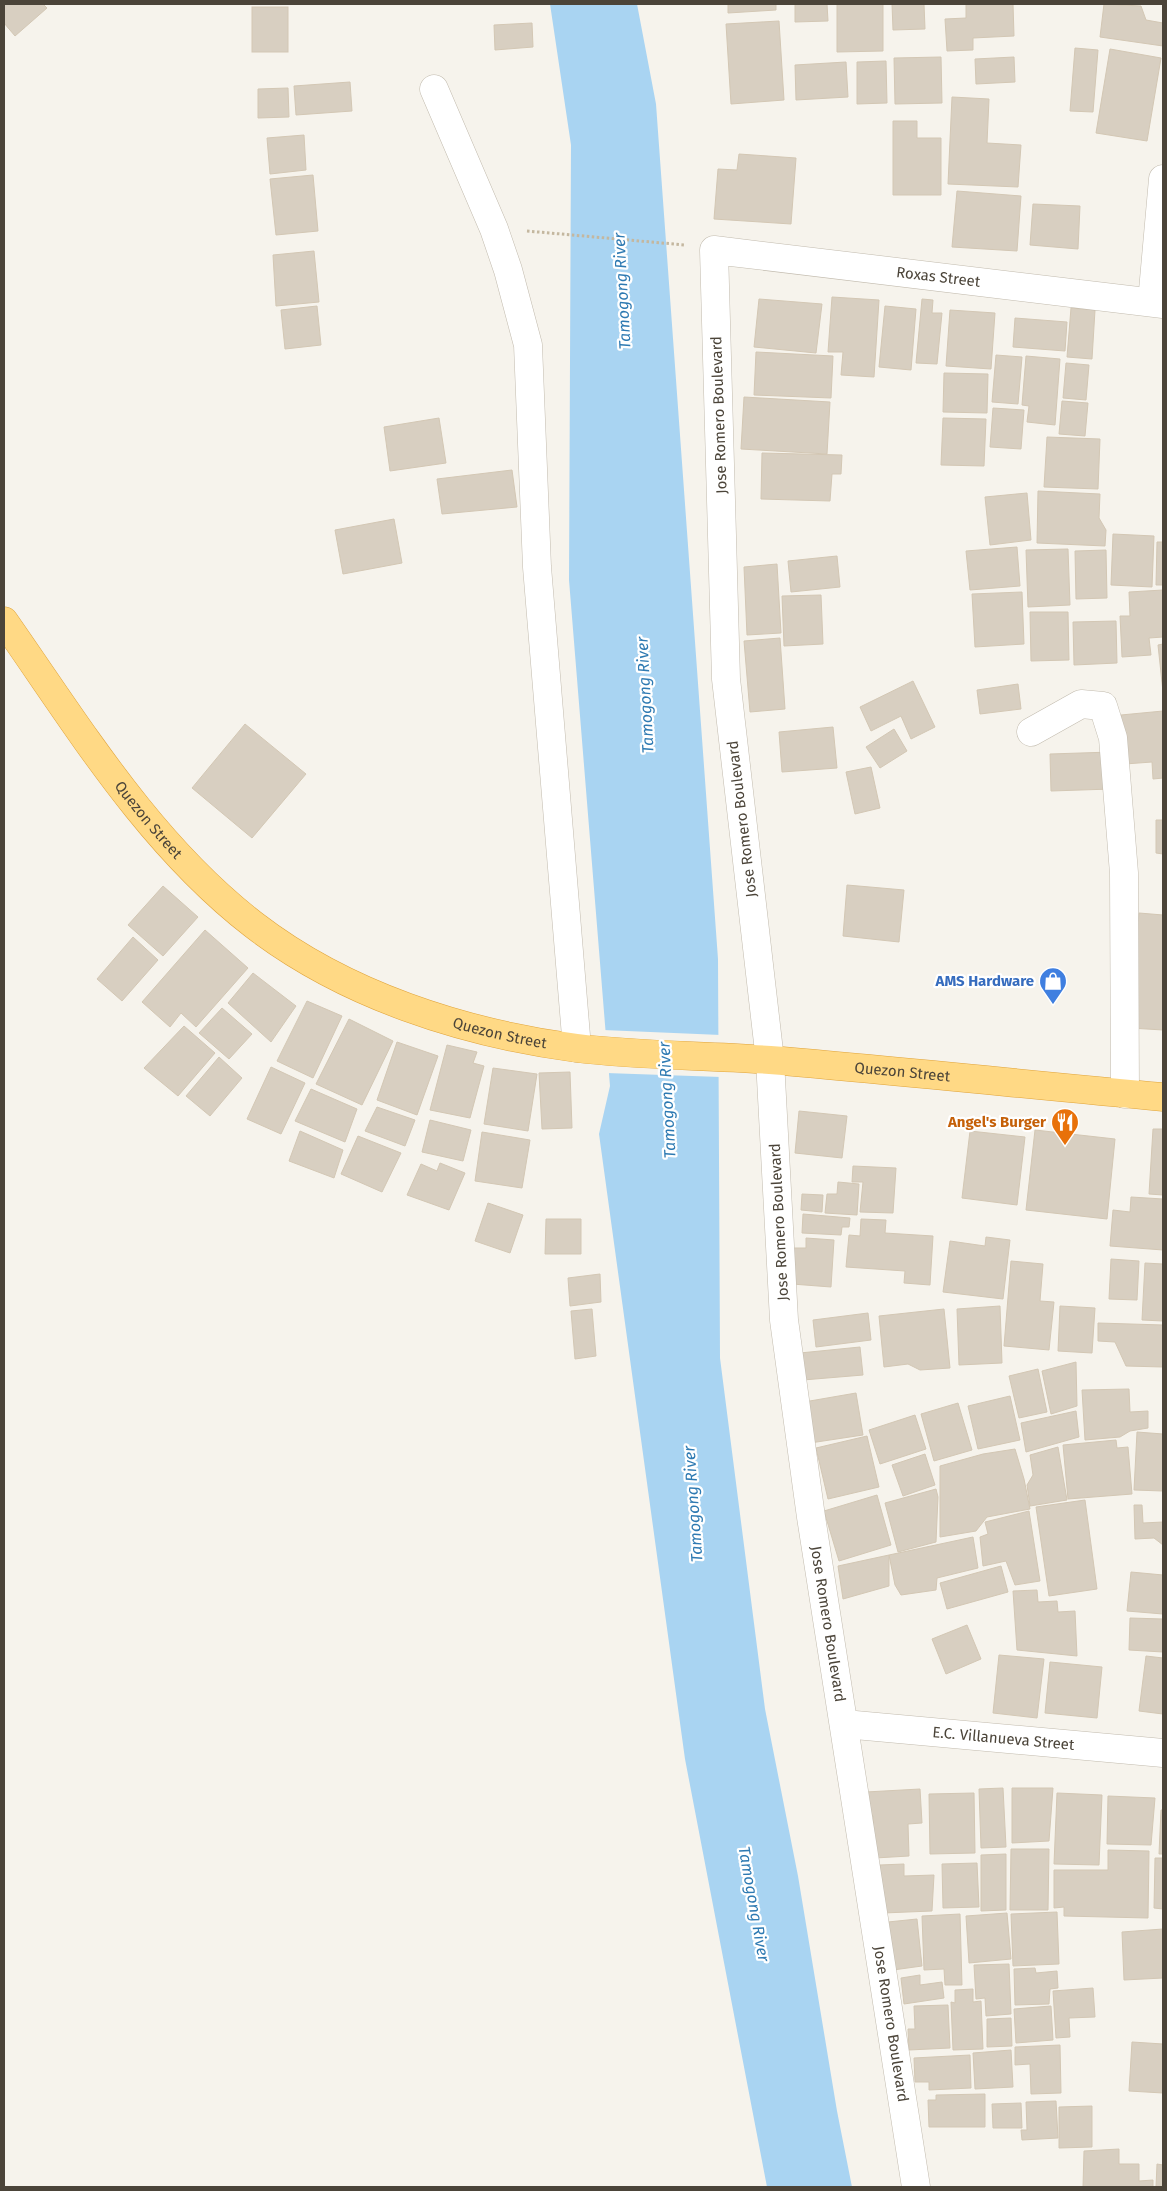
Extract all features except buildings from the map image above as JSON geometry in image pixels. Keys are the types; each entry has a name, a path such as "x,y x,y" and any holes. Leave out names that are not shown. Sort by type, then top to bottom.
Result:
{"highway":[{"name":"Quezon Street","path":"4,621 134,806 190,870 254,925 312,963 383,998 456,1024 511,1038 590,1049 761,1060 1163,1097"}],"street":[{"path":"434,89 494,229 508,270 528,345 537,568 590,1049"},
{"path":"1158,303 1163,179"},
{"name":"Roxas Street","path":"703,248 1158,303"},
{"name":"Jose Romero Boulevard","path":"703,248 726,679 784,1320 811,1517 916,2187"},
{"path":"1031,732 1081,704 1088,704 1103,706 1114,738 1124,873 1125,1094"},
{"name":"E.C. Villanueva Street","path":"844,1724 1163,1752"}],"path":[{"path":"541,231 703,248"}],"water":[{"name":"Tamogong River","path":"550,4 637,4 656,104 718,959 720,1358 765,1709 798,1876 837,2111 852,2187 767,2187 685,1759 599,1134 610,1086 569,580 571,145"}],"pier":[{"path":"603,1030 721,1035 721,1077 606,1073"}],"place":[{"name":"AMS Hardware","path":"1053,1005"},
{"name":"Angel's Burger","path":"1065,1146"}]}
